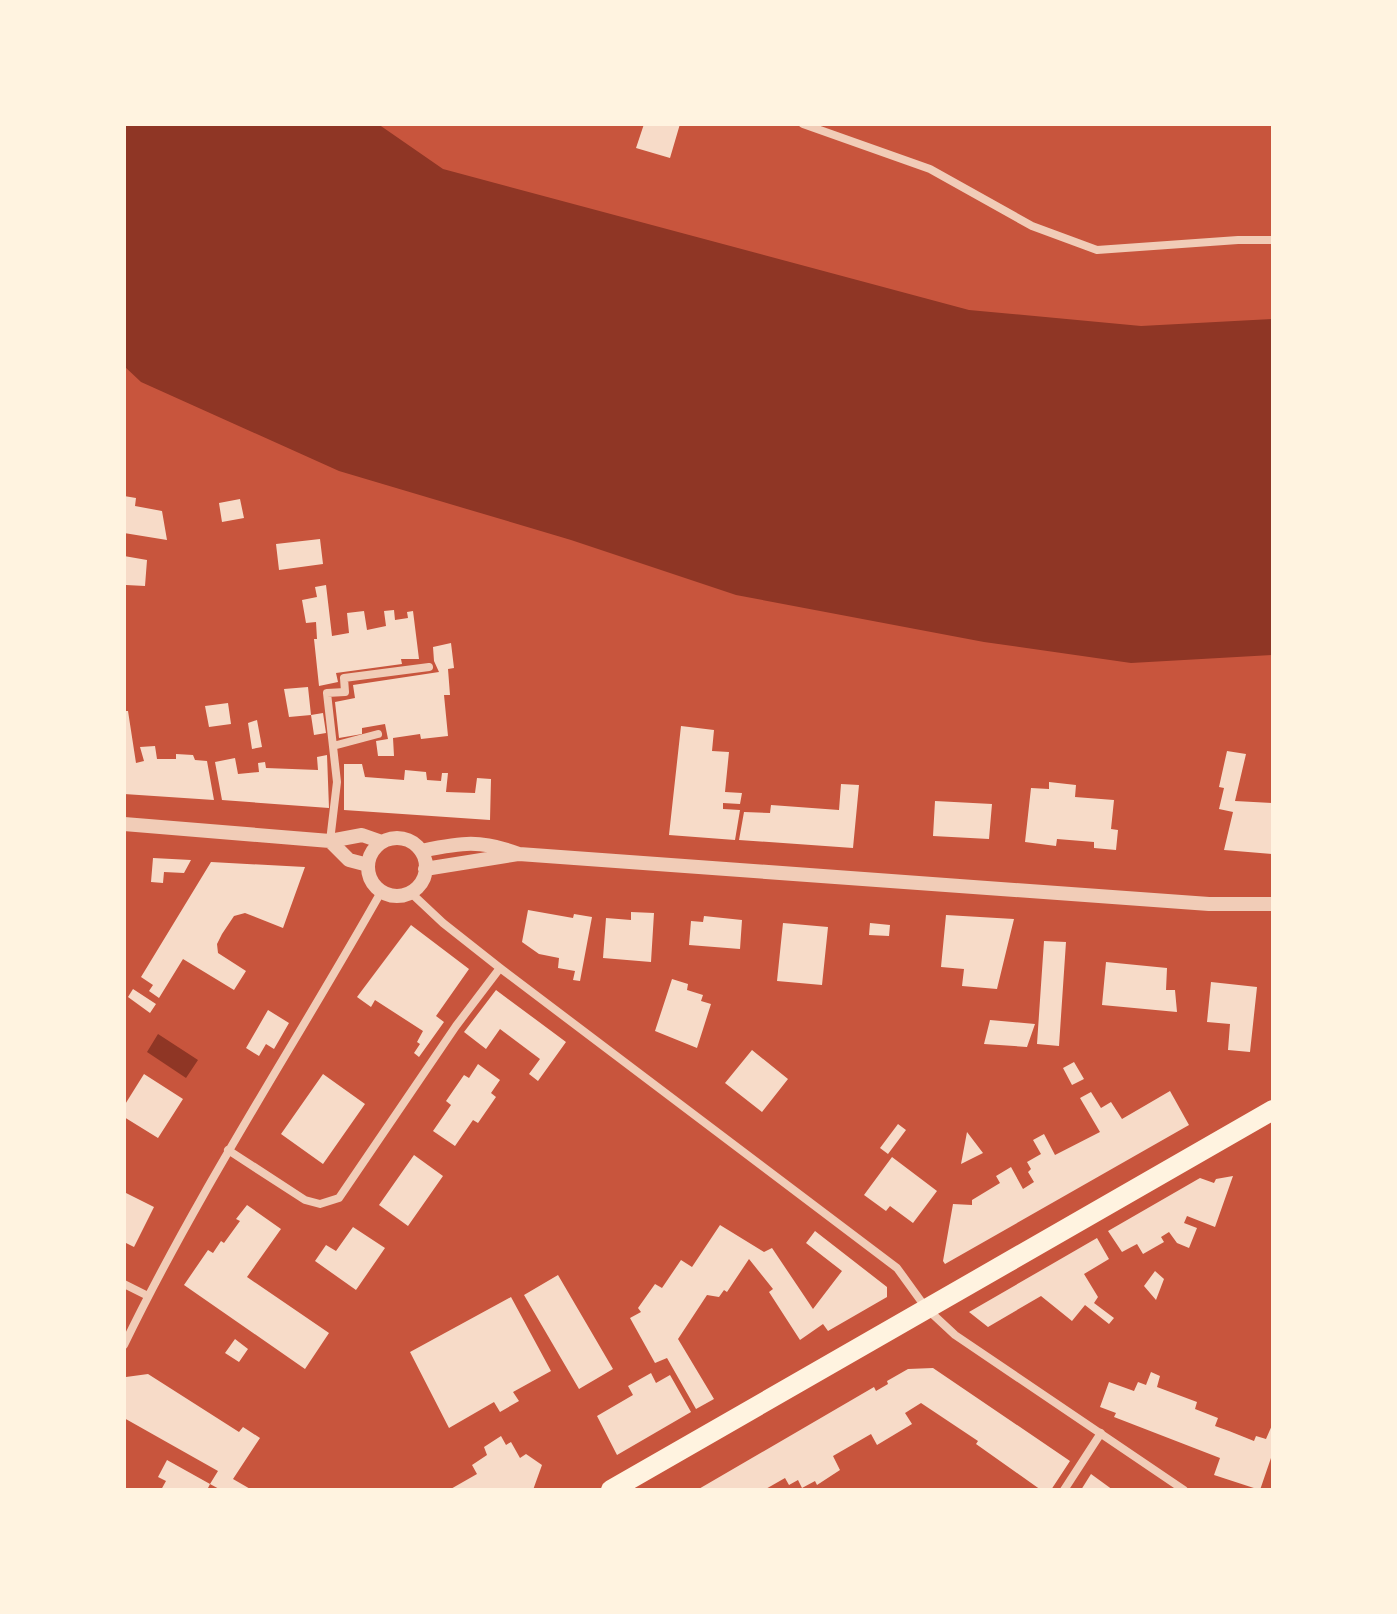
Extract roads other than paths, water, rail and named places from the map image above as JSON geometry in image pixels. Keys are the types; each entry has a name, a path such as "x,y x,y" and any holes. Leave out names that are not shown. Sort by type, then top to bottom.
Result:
{"main road":[{"path":"611,1490 1273,1110"}],"street":[{"path":"803,124 930,169 1032,226 1097,250 1273,240"},
{"path":"330,841 337,782 327,693 345,692 344,678 429,667"},
{"path":"333,746 378,734"},
{"path":"124,824 330,841 362,835 382,842"},
{"path":"408,840 421,851 425,869 418,886 410,892 396,896 381,892 370,880 368,865 375,848 382,842 408,840"},
{"path":"330,841 349,860 368,865"},
{"path":"421,851 459,843 494,844 519,854"},
{"path":"425,869 519,854 1193,903 1273,904"},
{"path":"124,1345 228,1150 381,892"},
{"path":"410,892 500,968 897,1268 926,1308 955,1335 1184,1490"},
{"path":"228,1150 305,1200 320,1204 339,1198 456,1026 500,968"},
{"path":"124,1284 148,1296"},
{"path":"1064,1490 1101,1433"}]}
